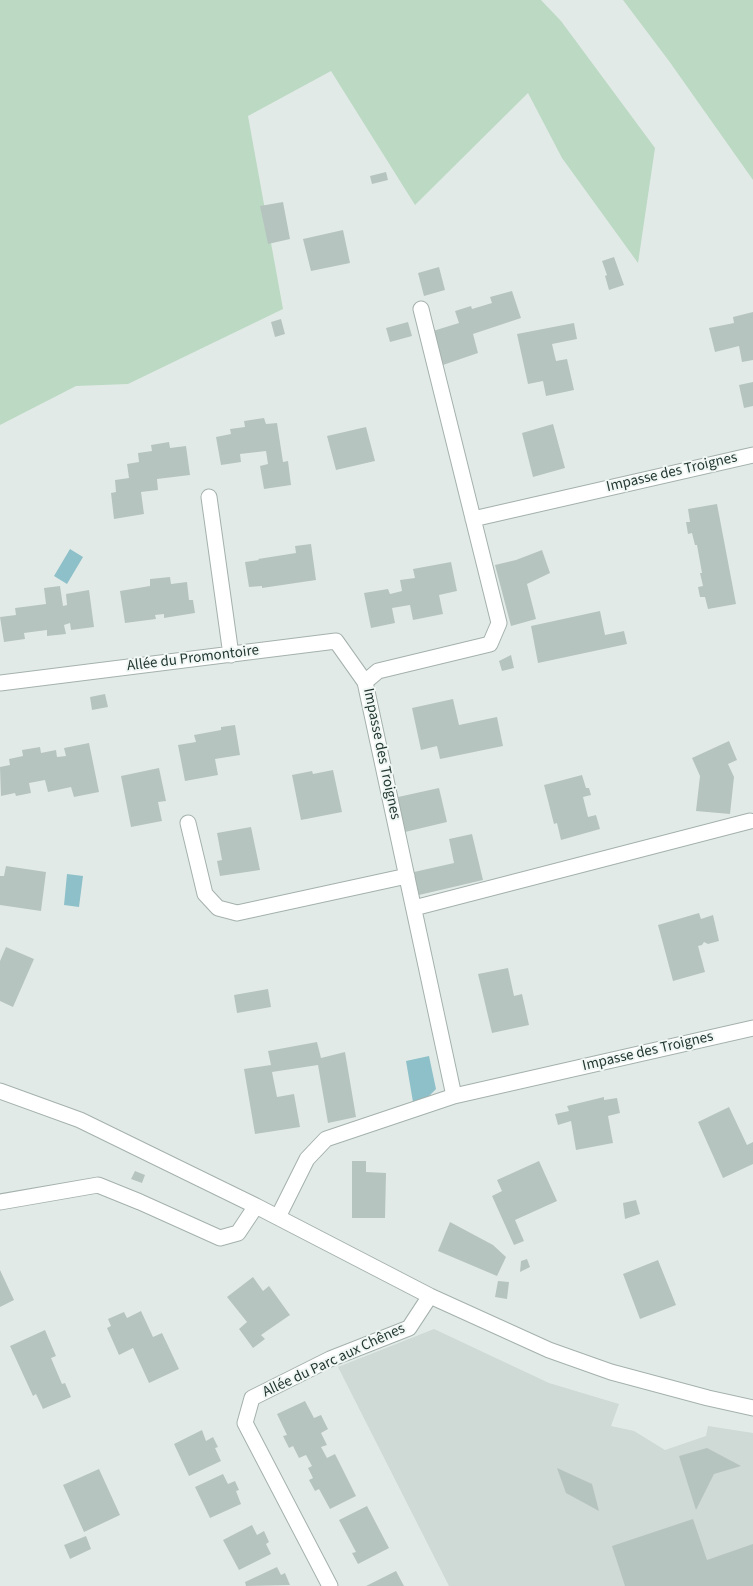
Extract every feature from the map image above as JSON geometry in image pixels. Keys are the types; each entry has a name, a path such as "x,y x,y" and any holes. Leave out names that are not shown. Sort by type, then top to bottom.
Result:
{"street":[{"name":"Impasse des Troignes","path":"421,309 499,623 490,644 378,671 365,682 454,1096"},
{"name":"Impasse des Troignes","path":"473,519 753,454"},
{"path":"209,497 231,655"},
{"name":"Allée du Promontoire","path":"0,682 336,642 365,682"},
{"path":"414,908 750,821"},
{"path":"188,823 206,894 218,908 237,914 407,876"},
{"name":"Impasse des Troignes","path":"278,1217 307,1159 326,1139 454,1096 753,1028"},
{"path":"0,1091 80,1120 278,1217 430,1296 549,1350 611,1372 753,1408"},
{"path":"0,1202 98,1185 220,1238 238,1233 256,1206"},
{"name":"Allée du Parc aux Chênes","path":"330,1586 245,1423 252,1398 330,1359 409,1328 430,1296"}],"shaded area":[{"path":"434,1329 549,1383 619,1404 611,1426 634,1431 665,1450 706,1436 708,1426 753,1433 753,1586 449,1586 338,1367"}],"green space":[{"path":"0,0 541,0 561,21 655,148 638,263 562,158 528,93 415,205 331,71 248,116 283,309 128,384 76,386 0,425"},
{"path":"623,0 753,0 753,180 669,61"}],"water":[{"path":"70,549 83,557 67,584 54,576"},
{"path":"67,874 83,876 79,907 64,905"},
{"path":"429,1056 436,1089 425,1100 413,1102 406,1061"}],"building":[{"path":"386,172 388,180 372,184 370,176"},
{"path":"283,202 290,239 268,244 260,206"},
{"path":"343,230 350,263 311,271 303,239"},
{"path":"614,257 624,285 609,290 605,276 607,275 602,261"},
{"path":"439,267 445,290 424,296 418,273"},
{"path":"512,291 521,318 473,334 478,353 443,365 433,331 459,323 455,311 471,306 472,309 492,303 490,297"},
{"path":"753,312 753,360 742,362 739,346 715,352 709,328 734,323 733,317"},
{"path":"281,319 285,334 275,337 271,322"},
{"path":"408,322 412,336 390,342 386,328"},
{"path":"574,323 577,339 552,344 556,361 567,359 574,390 546,396 543,381 528,384 517,334"},
{"path":"753,382 753,406 744,408 739,385"},
{"path":"264,418 266,424 277,423 283,462 288,461 291,485 264,489 260,466 268,464 266,451 240,454 241,462 221,465 216,437 231,434 230,429 245,427 244,421"},
{"path":"553,424 565,468 533,477 522,433"},
{"path":"366,427 375,461 336,470 327,436"},
{"path":"169,442 170,448 186,446 190,475 157,479 158,490 141,492 144,514 114,519 111,493 116,492 115,480 129,478 127,464 139,462 138,453 152,451 151,445"},
{"path":"717,504 736,604 708,609 705,597 700,597 698,587 703,586 697,545 695,545 692,533 688,534 686,522 690,522 688,509"},
{"path":"311,544 316,580 262,588 262,586 249,587 245,562 296,553 295,546"},
{"path":"542,550 550,573 527,584 536,619 511,626 495,565 516,560"},
{"path":"451,562 457,591 439,595 443,614 413,620 410,605 392,608 395,623 371,628 364,593 388,589 390,594 402,591 400,580 415,578 413,569"},
{"path":"170,577 171,584 187,582 189,600 193,600 195,613 164,618 164,614 155,615 156,619 125,623 120,591 150,586 150,579"},
{"path":"60,586 63,606 67,605 66,594 89,590 94,627 71,630 70,623 64,625 66,634 47,636 47,630 24,633 25,639 4,642 0,617 16,615 15,608 46,604 44,588"},
{"path":"600,611 605,635 624,631 627,644 538,663 531,626"},
{"path":"511,655 514,668 502,671 499,661"},
{"path":"105,694 108,707 92,710 90,697"},
{"path":"453,699 459,725 497,717 503,746 440,759 437,746 421,750 412,708"},
{"path":"235,725 240,755 215,759 218,775 185,781 178,745 196,742 194,735 221,730 221,727"},
{"path":"729,741 737,760 728,764 734,777 730,814 696,811 700,776 692,758"},
{"path":"89,743 99,792 74,797 71,787 48,792 45,780 29,783 31,793 16,796 15,793 1,796 0,767 10,765 9,759 23,756 22,750 40,747 41,753 56,750 57,757 66,756 64,748"},
{"path":"159,768 166,801 158,802 162,821 131,827 121,776"},
{"path":"333,770 342,812 301,820 292,775 312,771 313,774"},
{"path":"582,775 586,788 589,788 591,795 583,797 588,817 596,815 600,829 561,840 557,823 554,824 544,785"},
{"path":"439,788 447,822 405,832 398,797"},
{"path":"251,827 260,870 220,876 217,861 222,860 217,833"},
{"path":"472,834 483,880 419,895 414,872 454,863 449,839"},
{"path":"6,866 46,872 41,911 0,905 0,876 4,876"},
{"path":"699,913 701,919 713,915 719,941 708,944 704,942 698,946 705,972 673,981 658,925"},
{"path":"6,947 34,959 13,1007 0,1001 0,961"},
{"path":"508,968 514,996 522,994 529,1025 492,1033 478,974"},
{"path":"268,989 271,1007 237,1013 234,995"},
{"path":"317,1042 321,1058 345,1052 356,1117 328,1123 318,1065 272,1072 277,1097 294,1094 300,1127 255,1134 244,1069 271,1065 268,1051"},
{"path":"604,1097 604,1100 617,1098 620,1113 608,1116 613,1143 576,1150 571,1121 558,1125 555,1114 569,1111 567,1106"},
{"path":"729,1107 747,1145 753,1142 753,1164 723,1178 698,1122"},
{"path":"352,1161 366,1161 366,1172 386,1173 385,1218 352,1218"},
{"path":"539,1161 557,1201 515,1220 524,1241 514,1245 492,1196 502,1191 497,1180"},
{"path":"135,1171 145,1175 142,1183 131,1179"},
{"path":"636,1200 640,1214 625,1219 623,1203"},
{"path":"450,1222 493,1245 506,1257 497,1276 438,1251"},
{"path":"527,1259 530,1267 520,1272 521,1261"},
{"path":"658,1260 676,1305 640,1319 623,1274"},
{"path":"0,1270 14,1300 0,1307"},
{"path":"253,1277 263,1291 269,1286 290,1315 261,1335 265,1339 253,1348 239,1329 247,1322 227,1297"},
{"path":"498,1281 509,1282 507,1299 495,1297"},
{"path":"141,1311 153,1337 162,1333 179,1369 149,1383 133,1348 119,1355 107,1328 111,1326 108,1319 124,1312 127,1318"},
{"path":"45,1330 56,1356 51,1358 62,1384 65,1383 71,1397 43,1409 36,1394 33,1396 10,1346"},
{"path":"305,1401 314,1418 321,1415 328,1429 321,1433 327,1445 321,1447 327,1458 335,1454 356,1496 330,1509 319,1489 315,1491 309,1480 313,1478 308,1468 312,1466 306,1455 299,1458 293,1446 289,1448 283,1436 287,1435 277,1414"},
{"path":"202,1430 206,1441 213,1437 218,1447 215,1448 221,1461 189,1476 174,1444"},
{"path":"707,1448 741,1466 714,1474 696,1510 679,1456"},
{"path":"557,1468 592,1484 599,1511 566,1493"},
{"path":"99,1469 120,1515 84,1532 63,1485"},
{"path":"223,1474 228,1484 235,1481 239,1490 236,1491 241,1504 210,1518 195,1487"},
{"path":"367,1506 389,1548 358,1564 352,1553 356,1552 339,1520"},
{"path":"693,1519 707,1560 753,1544 753,1586 625,1586 612,1546"},
{"path":"252,1525 257,1535 264,1531 269,1542 266,1544 271,1554 239,1570 223,1540"},
{"path":"86,1536 91,1549 70,1559 64,1545"},
{"path":"277,1567 281,1575 285,1573 290,1585 246,1586 245,1582"},
{"path":"396,1571 404,1586 366,1586"}]}
